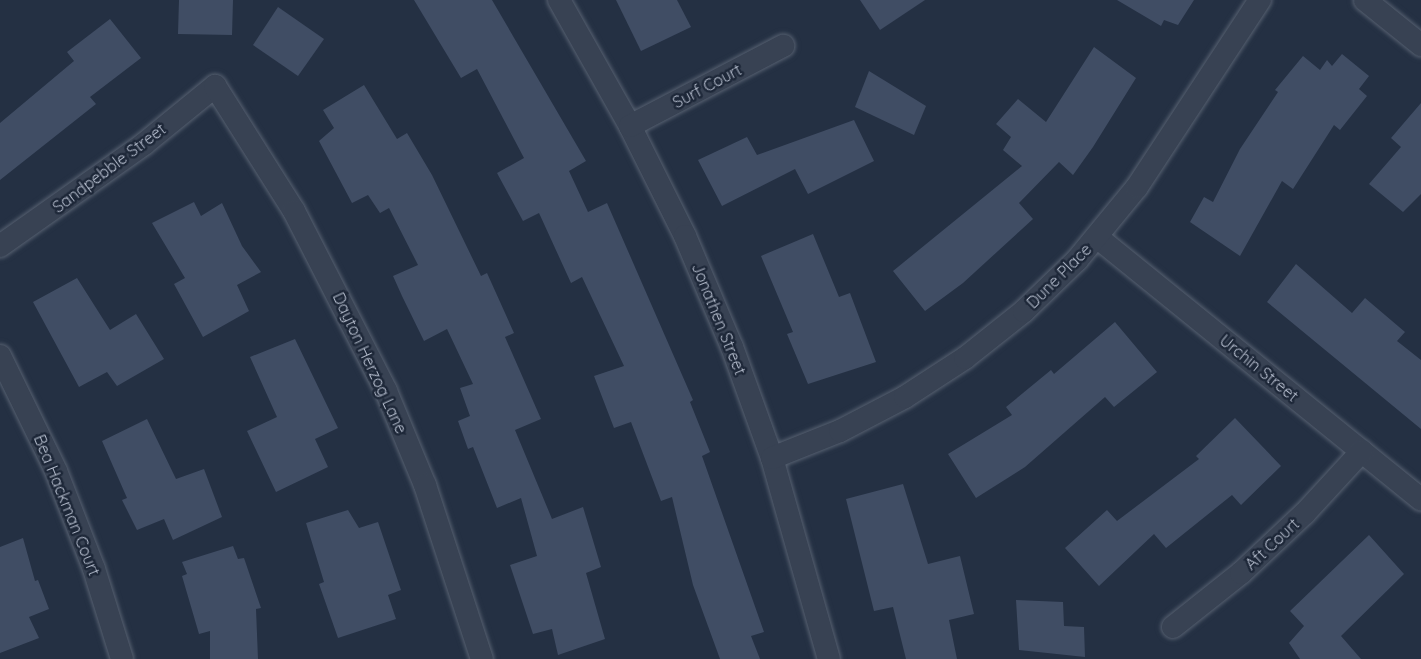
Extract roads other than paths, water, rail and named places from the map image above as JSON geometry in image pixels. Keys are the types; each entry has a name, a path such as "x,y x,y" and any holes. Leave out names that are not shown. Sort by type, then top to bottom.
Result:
{"street":[{"name":"Jonathen Street","path":"559,0 630,126 693,256 772,458 829,659"},
{"name":"Dune Place","path":"772,458 840,431 905,397 965,358 1024,311 1097,237 1137,187 1260,0"},
{"path":"1365,0 1421,45"},
{"name":"Surf Court","path":"630,126 783,46"},
{"name":"Sandpebble Street","path":"0,246 144,144 215,86"},
{"name":"Dayton Herzog Lane","path":"215,86 294,211 386,391 425,484 482,659"},
{"name":"Urchin Street","path":"1097,237 1421,499"},
{"name":"Bea Hackman Court","path":"0,356 56,471 94,569 123,659"},
{"name":"Aft Court","path":"1173,627 1241,573 1305,513 1362,451"}]}
